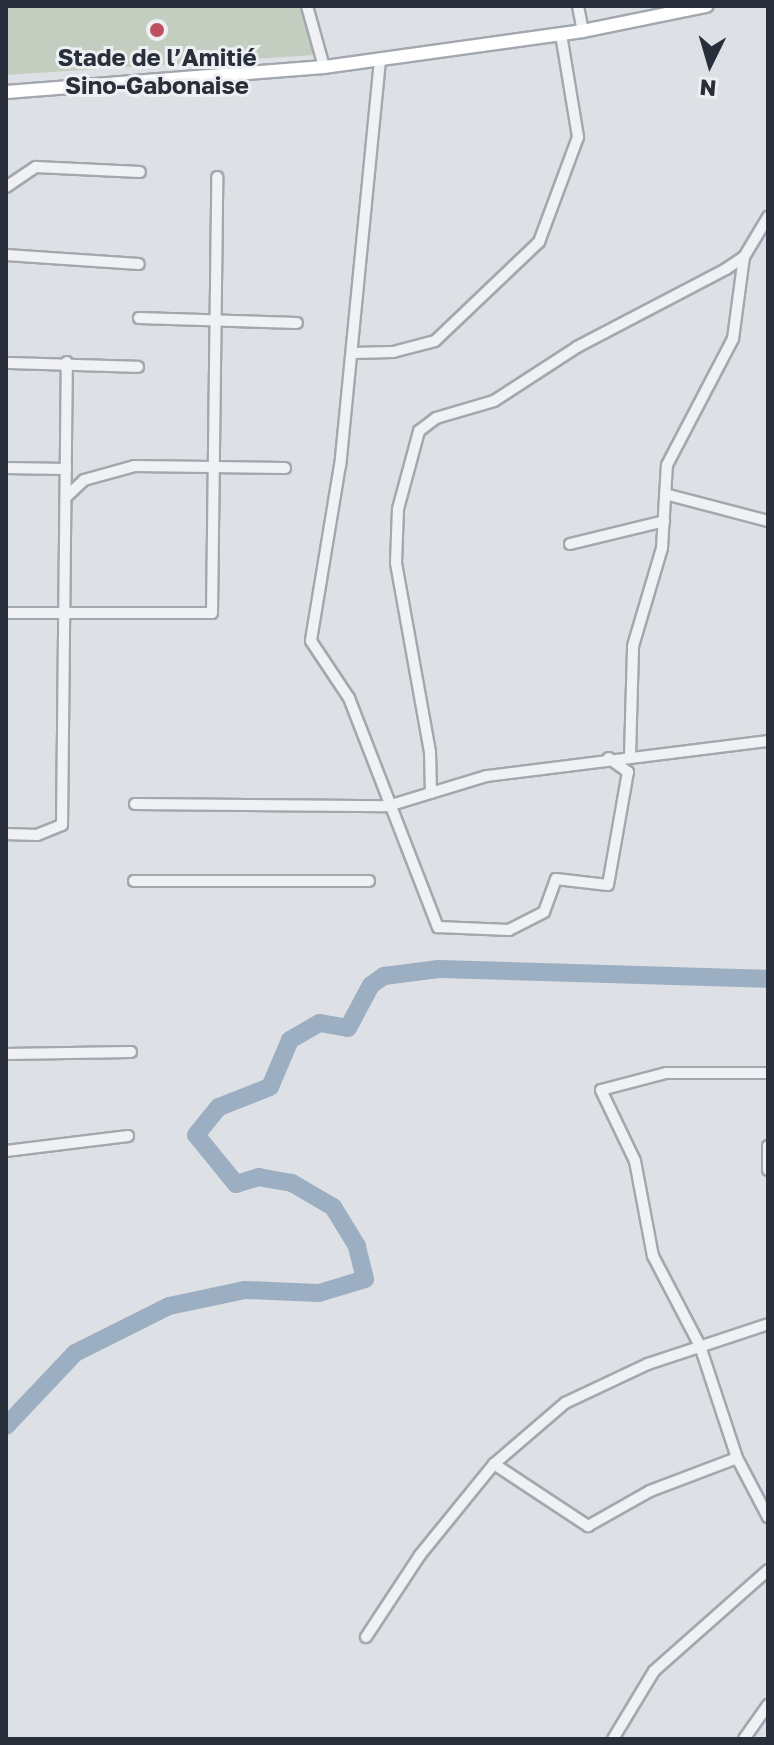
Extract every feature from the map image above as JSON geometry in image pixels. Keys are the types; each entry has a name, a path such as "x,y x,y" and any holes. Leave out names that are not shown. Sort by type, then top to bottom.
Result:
{"main road":[{"path":"6,92 324,67 583,31 706,6"}],"street":[{"path":"307,6 324,67"},
{"path":"578,6 583,31"},
{"path":"352,353 393,352 435,341 539,242 578,137 561,34"},
{"path":"380,60 352,353 311,641 349,698 388,806 438,927 509,930 544,912 556,879 608,885 628,772 609,758"},
{"path":"6,187 36,167 140,172"},
{"path":"6,613 212,613 210,468 217,325 217,177"},
{"path":"630,756 633,646 658,569 671,449 733,339 744,257 768,217"},
{"path":"6,255 139,264"},
{"path":"431,793 430,752 396,563 398,509 419,431 436,418 494,401 577,347 744,257"},
{"path":"139,318 217,325 297,323"},
{"path":"6,834 37,835 62,825 67,362"},
{"path":"6,363 67,362 138,367"},
{"path":"66,497 84,480 135,466 285,468"},
{"path":"6,468 66,469"},
{"path":"665,494 768,521"},
{"path":"570,544 664,521"},
{"path":"135,804 388,806 487,776 609,758 768,741"},
{"path":"134,881 369,881"},
{"path":"6,1054 131,1052"},
{"path":"768,1073 666,1073 601,1090 635,1161 653,1256 700,1346 737,1458 768,1517"},
{"path":"6,1151 128,1136"},
{"path":"768,1146 768,1170"},
{"path":"366,1637 420,1555 494,1464 565,1403 700,1346 768,1324"},
{"path":"494,1464 588,1526 650,1491 737,1458"},
{"path":"613,1739 654,1671 768,1570"},
{"path":"744,1739 768,1705"}],"green space":[{"name":"Stade de l’Amitié Sino-Gabonaise","path":"6,6 301,6 315,55 6,75"}],"waterway":[{"path":"6,1426 75,1353 169,1306 245,1290 319,1293 365,1279 357,1246 333,1207 292,1183 259,1177 236,1184 196,1135 219,1107 270,1087 290,1040 320,1023 348,1028 371,985 384,976 439,969 768,979"}],"place":[{"name":"Stade de l’Amitié Sino-Gabonaise","path":"157,30"}]}
